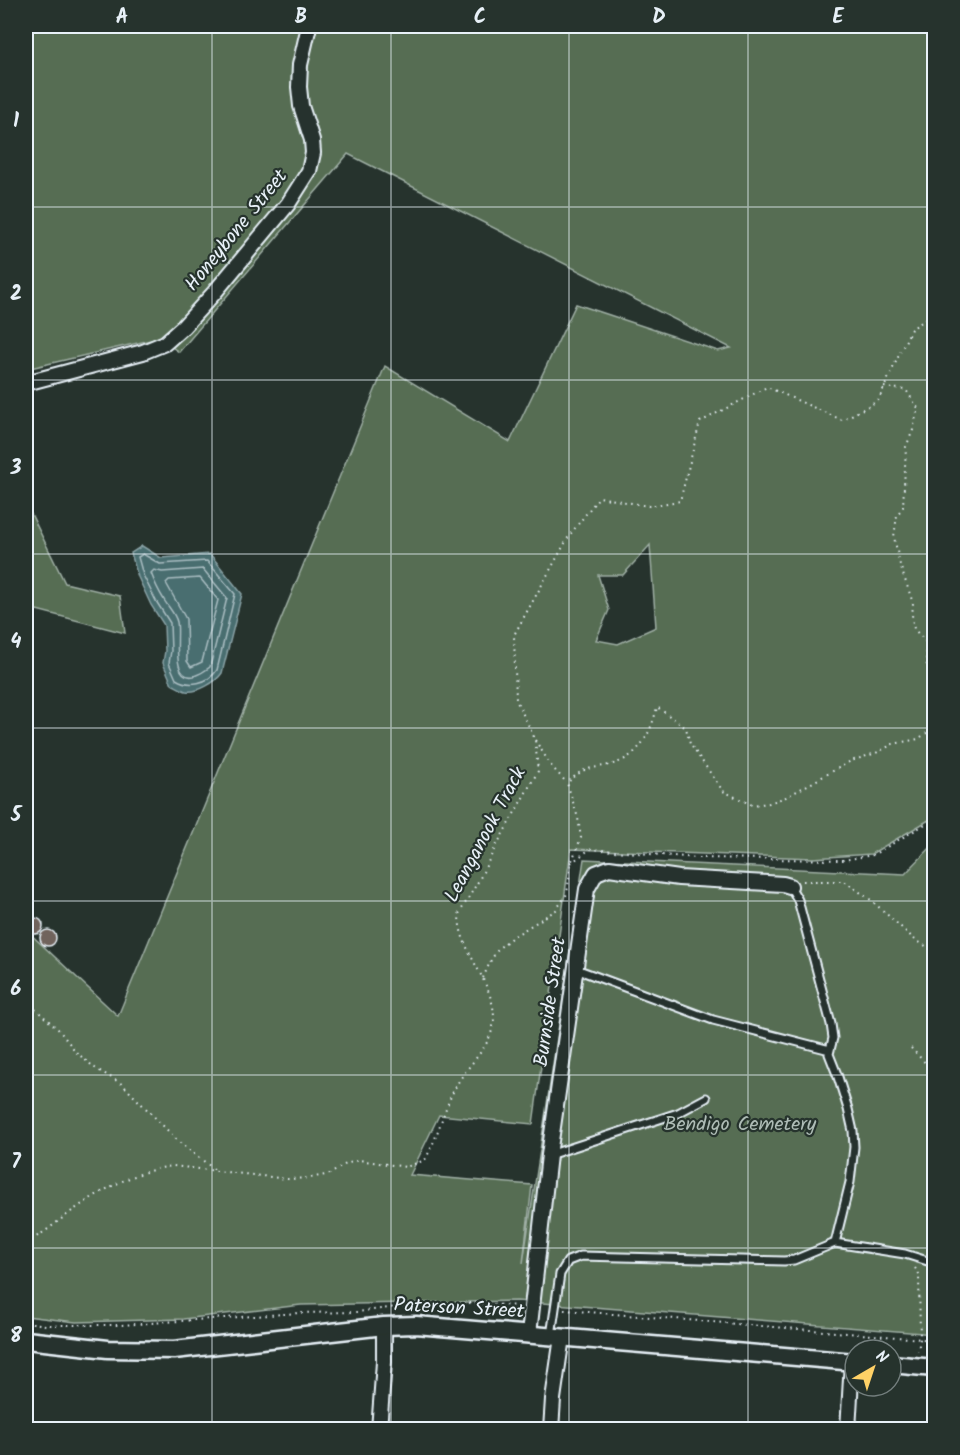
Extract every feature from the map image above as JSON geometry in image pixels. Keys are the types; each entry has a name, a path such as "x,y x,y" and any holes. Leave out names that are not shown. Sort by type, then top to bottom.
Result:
{"street":[{"name":"Honeybone Street","path":"26,383 143,352 165,343 214,293 288,204 309,171 313,153 312,140 301,106 299,87 300,65 309,26"},
{"name":"Burnside Street","path":"529,1334 549,1155 587,888 596,873 602,869 679,878 790,886"},
{"name":"Paterson Street","path":"28,1341 108,1349 174,1350 384,1326 417,1325 843,1361"},
{"path":"379,1430 384,1326"},
{"path":"551,1430 556,1336"},
{"path":"903,1365 934,1368"},
{"path":"848,1430 850,1398"}],"lane":[{"path":"790,886 795,891 798,900 831,1024 833,1038 829,1054 853,1131 854,1147 850,1182 835,1243"},
{"path":"576,969 713,1020 830,1050"},
{"path":"549,1155 678,1113 706,1098"},
{"path":"556,1336 560,1274 572,1258 591,1255 784,1261 794,1260 835,1243 905,1254 934,1263"}],"path":[{"name":"Leanganook Track","path":"26,1242 46,1231 102,1191 147,1171 173,1166 288,1179 330,1174 346,1164 359,1160 406,1167 425,1160 455,1087 484,1050 491,1035 494,1016 492,1000 462,939 459,914 538,771 534,739 516,700 514,635 570,536 598,497 648,506 680,501 700,422 767,387 842,420 878,401 911,329 934,314"},
{"path":"884,387 906,390 918,408 914,430 906,447 903,507 897,515 894,537 900,565 913,603 914,629 927,643 926,662 934,687 934,710"},
{"path":"567,783 583,769 612,765 630,756 645,742 657,707 686,728 690,744 723,791 752,805 769,803 786,797 851,761 876,753 893,744 918,739 934,728"},
{"path":"483,978 499,948 556,910 567,894 572,863 581,838 578,818 567,783 552,767 534,739"},
{"path":"572,863 590,849 697,858 843,860 873,855 934,819"},
{"path":"790,886 805,881 844,881 864,895 914,939 934,951"},
{"path":"26,1001 58,1029 77,1053 95,1068 122,1084 179,1142 216,1171"},
{"path":"911,1048 934,1072"},
{"path":"905,1254 920,1274 920,1340 915,1366"}],"green space":[{"name":"Bendigo Cemetery","path":"26,26 934,26 934,817 871,854 813,858 571,849 533,1124 439,1115 410,1175 532,1185 523,1263 584,859 905,874 934,844 934,1334 517,1301 301,1305 183,1319 76,1322 26,1316 26,930 118,1016 385,366 510,442 576,304 718,351 731,348 348,154 179,352 159,338 26,369","holes":["650,545 656,627 618,644 596,640 609,610 598,575 623,575"]},
{"path":"26,513 31,514 65,583 120,596 125,633 37,610 26,615"}],"water":[{"path":"142,546 161,558 210,554 242,594 222,673 201,689 186,691 172,684 163,663 164,625 151,605 138,577 131,553"}],"building":[{"path":"35,918 41,920 43,926 41,932 35,934 29,932 27,926 29,920"},
{"path":"48,930 54,932 56,938 54,944 48,946 42,944 40,938 42,932"}]}
